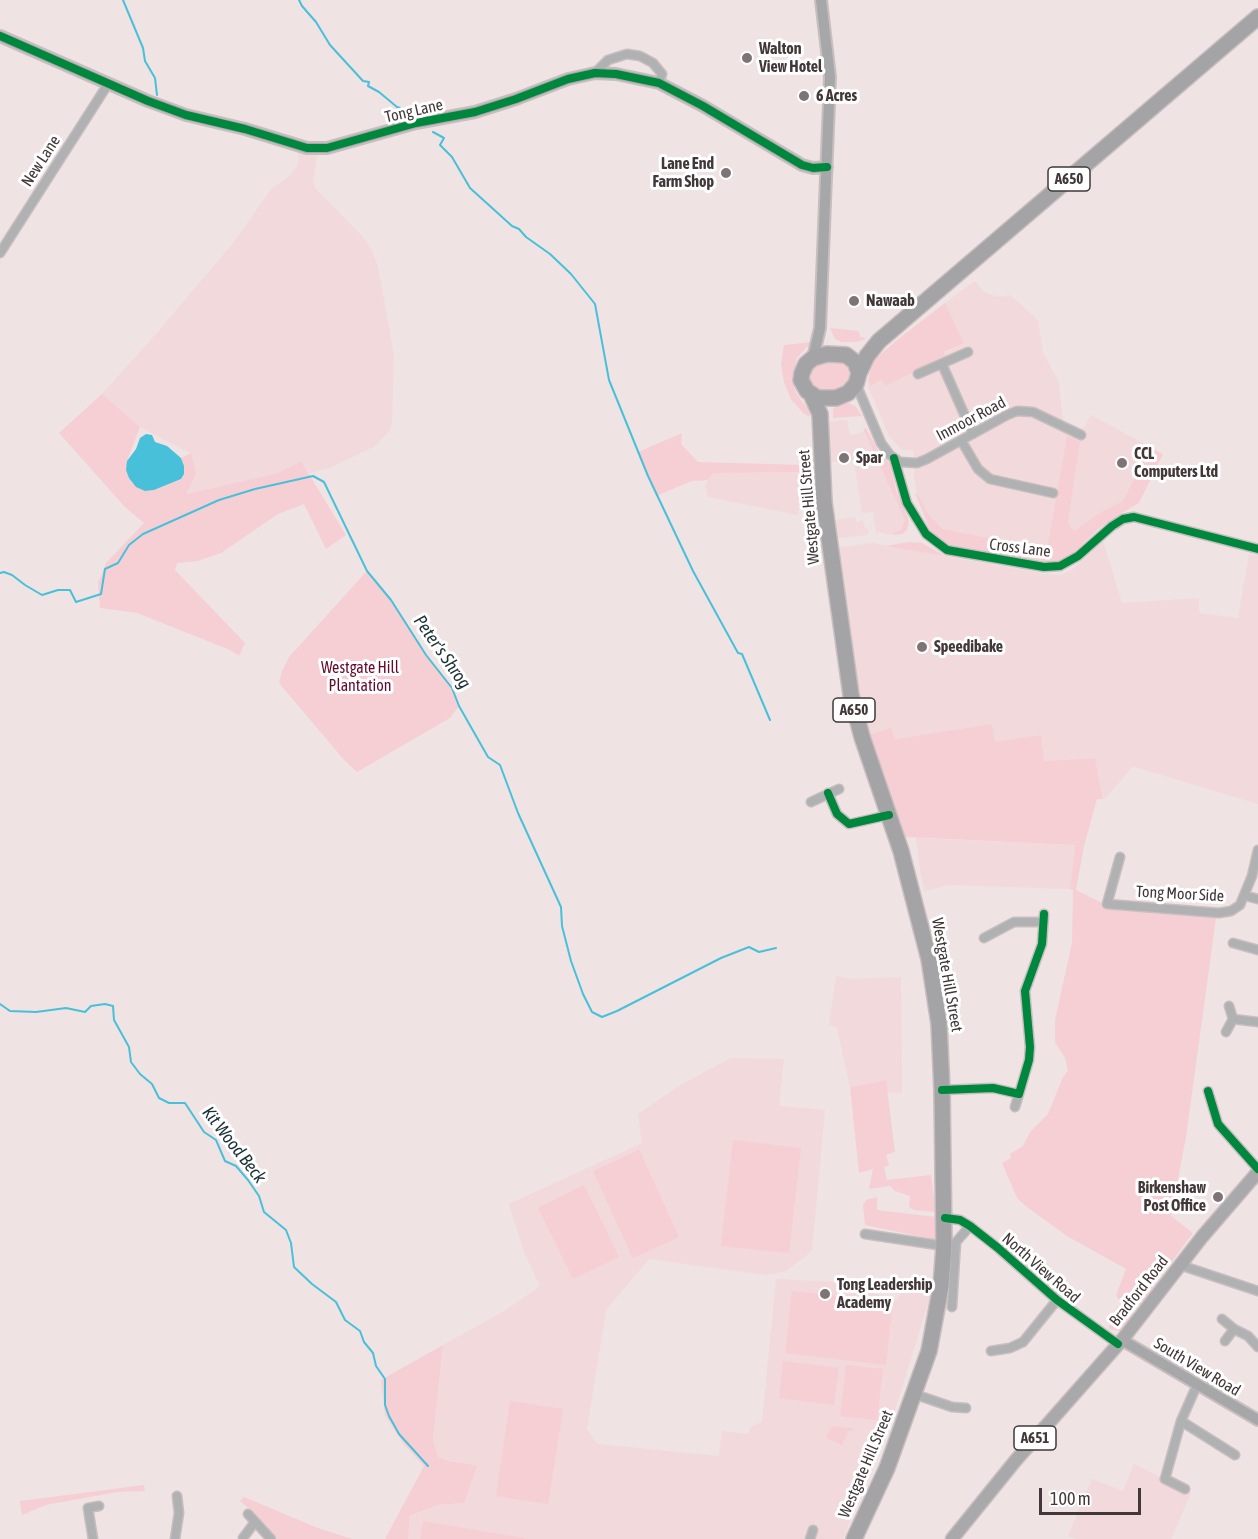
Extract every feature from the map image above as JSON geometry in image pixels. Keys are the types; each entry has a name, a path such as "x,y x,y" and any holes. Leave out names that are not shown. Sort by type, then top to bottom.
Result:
{"highway":[{"name":"A650","path":"820,414 857,379 867,356 879,341 1258,17"},
{"name":"A650","path":"812,396 801,380 803,368 813,358 864,349 879,341"},
{"path":"841,354 855,362 857,379"},
{"path":"812,396 840,397"},
{"name":"Westgate Hill Street","path":"812,396 820,414 824,502 851,695 862,737 910,884 929,959 939,1024 942,1090 944,1246 941,1286 930,1351 887,1468 854,1539"}],"main road":[{"name":"Bradford Road","path":"952,1539 1016,1460 1120,1342 1237,1194 1258,1171"}],"street":[{"path":"813,358 820,328 830,77 821,0"},
{"name":"Tong Lane","path":"0,36 108,84 186,115 313,149 327,148 416,123 475,112 568,79 595,74 616,74 659,83 703,106 802,165 813,168 827,167"},
{"name":"Tong Lane","path":"595,74 608,60 627,54 640,56 653,63 662,74 659,83"},
{"name":"New Lane","path":"0,253 108,84"},
{"path":"820,328 825,342 841,354"},
{"path":"918,374 968,352"},
{"path":"942,364 973,434"},
{"name":"Cross Lane","path":"857,379 864,406 881,443 894,458 907,503 926,534 947,550 996,560 1047,567 1060,566 1078,556 1112,526 1123,519 1134,517 1258,549"},
{"path":"840,397 851,398 864,406"},
{"name":"Inmoor Road","path":"907,463 927,459 1007,415 1027,411 1081,435"},
{"path":"961,440 978,469 990,479 1053,493"},
{"path":"894,458 907,463 902,487"},
{"path":"811,802 839,789"},
{"path":"828,794 837,814 849,824 889,815"},
{"name":"Tong Moor Side","path":"1120,857 1107,904 1220,913 1231,911 1240,904 1252,876 1258,850"},
{"path":"984,938 1014,922 1044,918 1041,948 1025,991 1029,1060 1015,1107"},
{"path":"1233,944 1258,950"},
{"path":"1226,1032 1233,1018 1229,1006"},
{"path":"1233,1018 1258,1022"},
{"path":"942,1090 993,1088 1019,1094"},
{"path":"1208,1091 1218,1124 1258,1171"},
{"name":"North View Road","path":"945,1218 960,1220 970,1226 1057,1300 1120,1342"},
{"path":"952,1307 956,1242 970,1226"},
{"path":"865,1234 944,1246"},
{"path":"1180,1265 1258,1291"},
{"path":"991,1351 1010,1348 1023,1341 1057,1300"},
{"path":"1222,1319 1234,1329 1248,1336 1258,1347"},
{"path":"1225,1341 1234,1329"},
{"name":"South View Road","path":"1120,1342 1258,1420"},
{"path":"1185,1489 1165,1479 1181,1421 1197,1385"},
{"path":"914,1394 952,1407 966,1408"},
{"path":"1181,1421 1235,1455"},
{"path":"175,1539 184,1512 177,1496"},
{"path":"93,1539 84,1509 99,1506"},
{"path":"248,1514 271,1539"},
{"path":"243,1539 255,1522"}],"shaded area":[{"path":"297,151 317,156 313,180 316,189 363,237 372,250 378,267 394,355 392,422 389,431 375,446 332,467 310,473 300,461 278,473 185,494 196,474 190,453 140,427 102,394 233,243 272,188 286,179 297,167 299,159"},
{"path":"975,281 984,292 998,297 1010,295 1038,320 1043,353 1059,382 1063,422 1083,429 1091,415 1150,447 1123,501 1101,512 1074,532 1068,523 1080,442 1067,437 1047,549 943,529 929,515 917,493 914,477 914,451 901,449 889,436 868,386 882,380 885,386 946,357 944,353 964,343 945,303"},
{"path":"847,420 850,435 864,432 905,520 901,530 888,535 881,532 876,533 873,512 862,513 854,461 831,462 829,422"},
{"path":"816,472 816,488 799,490 798,515 708,497 705,485 713,473"},
{"path":"855,517 856,522 863,520 864,526 869,531 868,535 838,538 836,520"},
{"path":"1103,541 1122,603 1199,598 1199,613 1238,618 1249,554 1258,556 1258,804 1135,767 1132,767 1103,799 1095,758 1044,761 995,742 992,724 895,739 869,735 857,693 835,548 873,543 1044,574 1061,575 1073,569"},
{"path":"916,838 1075,845 1070,889 948,885 925,891"},
{"path":"836,976 852,979 901,977 902,1093 887,1092 885,1080 850,1087 837,1028 829,1025"},
{"name":"Tong Leadership Academy","path":"731,1058 784,1059 779,1106 825,1110 812,1251 786,1271 766,1275 649,1259 606,1310 587,1429 597,1444 719,1456 722,1431 748,1434 751,1427 762,1422 776,1279 834,1282 897,1300 907,1284 933,1288 890,1426 843,1539 408,1539 410,1517 438,1505 464,1503 476,1467 438,1457 433,1440 443,1345 506,1310 540,1286 524,1252 509,1204 642,1143 638,1114 682,1084"},
{"path":"1134,1464 1160,1477 1160,1480 1191,1493 1171,1539 1076,1539 1068,1536 1092,1479 1123,1491"}],"green space":[{"path":"945,303 964,343 944,352 946,357 885,386 882,380 870,386 868,380 873,361"},
{"path":"830,328 859,331 860,337 867,338 857,342 841,342 835,339"},
{"path":"812,342 797,358 792,378 796,393 808,409 810,417 803,413 791,399 784,382 781,364 784,345"},
{"path":"822,360 846,362 852,371 848,385 835,392 819,392 808,382 809,371"},
{"path":"102,394 140,427 127,461 145,491 154,490 181,479 184,466 181,458 191,453 196,474 186,494 278,473 301,461 346,535 326,549 304,504 278,514 221,553 198,561 177,563 175,570 245,643 239,656 230,650 137,613 100,608 98,583 106,563 144,523 125,507 59,433"},
{"path":"841,403 849,403 856,407 862,416 833,418 833,409"},
{"path":"866,428 878,450 890,464 896,490 909,521 907,530 902,534 893,535 892,533 901,530 905,520 863,429"},
{"path":"682,433 681,444 698,462 804,465 806,472 713,473 708,480 692,481 656,496 638,452"},
{"path":"1067,436 1080,442 1068,523 1074,531 1101,512 1123,501 1150,447 1163,454 1139,503 1098,529 1070,556 1056,563 976,550 947,544 931,532 915,493 929,515 943,529 1047,549"},
{"path":"909,542 922,543 945,556 886,546"},
{"name":"Westgate Hill Plantation","path":"367,571 391,600 426,655 452,688 459,706 450,718 357,772 279,683 289,657"},
{"path":"992,724 995,742 1041,735 1044,761 1095,758 1103,799 1097,799 1084,846 1076,890 1100,902 1198,908 1197,916 1216,918 1186,1137 1171,1216 1193,1233 1140,1305 1118,1299 1116,1295 1126,1269 1067,1236 1027,1207 1017,1198 1002,1163 1011,1158 1010,1154 1023,1146 1030,1132 1048,1114 1063,1077 1068,1071 1065,1058 1055,1042 1055,1020 1072,943 1073,890 1070,889 1075,845 905,837 869,735 891,728 895,739"},
{"path":"886,1080 895,1152 886,1155 889,1165 884,1167 887,1180 931,1175 936,1212 914,1210 909,1207 910,1196 895,1191 890,1186 869,1189 873,1169 859,1173 850,1087"},
{"path":"733,1140 801,1148 789,1253 721,1246"},
{"path":"639,1150 679,1237 633,1258 593,1171"},
{"path":"584,1185 619,1257 573,1279 538,1208"},
{"path":"877,1197 877,1210 936,1217 937,1240 865,1225 863,1205 866,1200"},
{"path":"792,1291 893,1302 886,1365 785,1353"},
{"path":"1117,1306 1132,1315 1120,1331 1108,1329"},
{"path":"443,1345 433,1440 438,1457 477,1466 464,1503 438,1505 410,1516 408,1539 385,1539 424,1466 403,1443 385,1415 381,1380"},
{"path":"783,1361 839,1368 834,1405 779,1398"},
{"path":"846,1365 883,1369 877,1420 840,1416"},
{"path":"510,1401 563,1409 548,1504 496,1496"},
{"path":"832,1426 852,1428 854,1431 848,1431 842,1445 826,1438"},
{"path":"144,1485 145,1491 117,1492 46,1505 22,1515 20,1501"},
{"path":"244,1497 318,1528 352,1539 278,1539 240,1501"},
{"path":"423,1521 524,1538 524,1539 420,1539"}],"water":[{"path":"146,434 152,435 155,442 167,446 181,458 184,474 181,479 154,490 145,491 136,487 126,470 127,461 136,449 140,438"}],"waterway":[{"path":"123,0 143,48 145,61 155,78 157,95"},
{"path":"299,0 330,45 363,81 369,82 368,86 397,107 414,112"},
{"path":"433,132 444,138 440,145 452,157 470,188 512,226 550,254 571,274 595,304 609,380 648,476 693,571 738,653 742,654 770,720"},
{"name":"Peter's Shrog","path":"0,573 12,575 42,595 58,590 70,590 76,602 101,594 105,569 118,563 129,545 143,534 219,500 313,476 324,482 367,571 391,600 426,655 452,688 459,706 488,757 500,765 518,813 561,907 562,926 571,961 592,1012 602,1017 617,1011 721,958 749,947 759,952 776,948"},
{"name":"Kit Wood Beck","path":"0,1004 10,1011 36,1012 66,1008 85,1012 91,1006 105,1004 113,1006 114,1020 129,1047 131,1062 140,1074 152,1084 159,1098 169,1103 185,1103 204,1132 216,1140 225,1161 236,1166 248,1180 259,1196 264,1212 286,1230 291,1243 294,1267 336,1302 345,1320 360,1331 364,1342 373,1353 376,1366 385,1379 385,1405 389,1416 399,1434 428,1466"}],"cycle path":[{"path":"0,36 148,101 186,115 245,129 307,148 327,148 416,123 475,112 568,79 595,73 616,74 659,83 703,106 802,165 813,168 827,167"},
{"path":"894,458 907,503 926,534 947,550 1044,567 1060,566 1078,556 1112,526 1123,519 1134,517 1258,549"},
{"path":"828,793 837,814 849,824 889,815"},
{"path":"942,1090 993,1088 1019,1094 1029,1060 1030,1047 1025,991 1042,944 1044,914"},
{"path":"1208,1091 1218,1124 1258,1169"},
{"path":"945,1218 960,1220 970,1226 1057,1300 1118,1344"}],"place":[{"name":"Walton View Hotel","path":"747,58"},
{"name":"6 Acres","path":"804,96"},
{"name":"Lane End Farm Shop","path":"726,173"},
{"name":"Nawaab","path":"854,301"},
{"name":"Spar","path":"844,458"},
{"name":"CCL Computers Ltd","path":"1122,463"},
{"name":"Speedibake","path":"922,647"},
{"name":"Birkenshaw Post Office","path":"1218,1197"},
{"name":"Tong Leadership Academy","path":"825,1294"}]}
